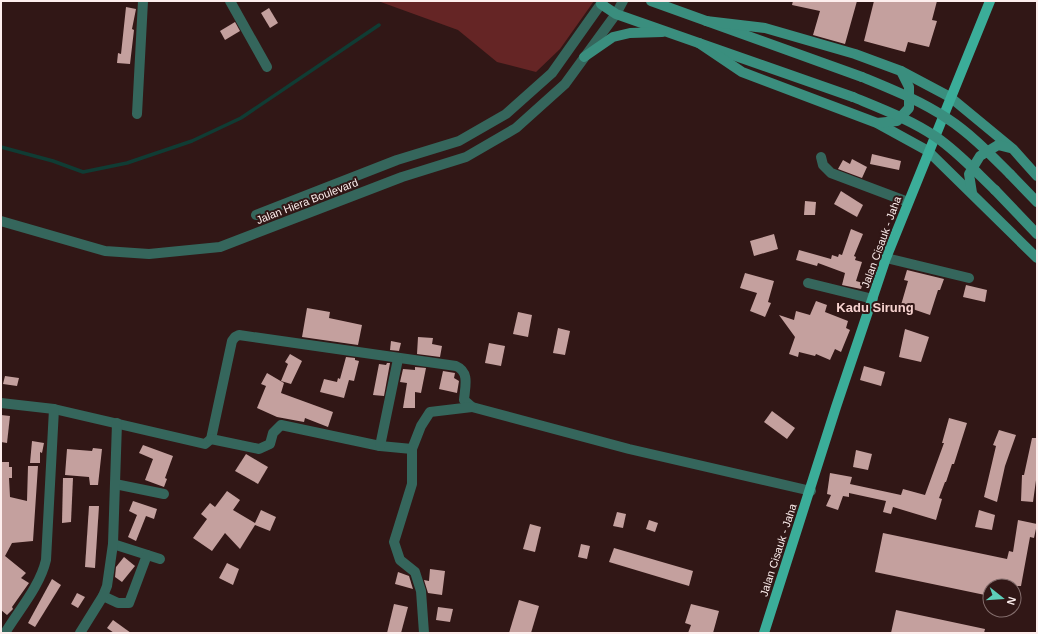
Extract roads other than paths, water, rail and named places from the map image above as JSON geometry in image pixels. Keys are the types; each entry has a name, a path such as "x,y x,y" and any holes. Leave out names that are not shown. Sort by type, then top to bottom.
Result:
{"main road":[{"path":"651,1 862,77 907,95 948,119 977,142 1037,202"},
{"path":"666,1 677,10"},
{"name":"Jalan Cisauk - Jaha","path":"764,633 836,407 886,258 928,151 990,1"},
{"path":"602,3 616,14 853,97 897,115 936,137 963,159 1037,234"},
{"path":"706,21 765,28 856,54 901,71 950,97 1013,149 1037,176"},
{"path":"584,57 613,37 630,33 668,32"},
{"path":"698,43 742,72 876,123 928,151 1037,258"},
{"path":"876,123 897,121 909,108 909,87 901,71"},
{"path":"972,194 969,174 980,156 998,145 1013,149"}],"street":[{"path":"137,114 143,1"},
{"path":"230,1 267,67"},
{"name":"Jalan Hiera Boulevard","path":"1,220 105,251 149,254 220,247 402,177 466,157 516,128 565,84 616,14 623,1"},
{"name":"Jalan Hiera Boulevard","path":"256,215 397,160 459,141 506,114 552,73 602,3"},
{"path":"821,157 823,165 830,173 908,202"},
{"path":"397,160 402,177"},
{"path":"886,258 969,278"},
{"path":"808,282 873,299"},
{"path":"1,403 54,409 205,444 211,439 232,342 235,337 239,335 398,359 456,366 462,368 466,374 464,400 472,407 500,416 629,449 810,491"},
{"path":"380,446 398,359"},
{"path":"424,633 422,591 415,572 400,560 394,542 412,484 412,449 421,426 430,412 472,407"},
{"path":"5,633 41,576 46,560 54,409"},
{"path":"80,633 103,596 107,586 113,544 117,423"},
{"path":"211,439 259,449 270,444 273,433 281,425 380,446 412,449"},
{"path":"115,484 164,494"},
{"path":"113,544 160,559"},
{"path":"103,596 118,603 129,603 147,555"}],"waterway":[{"path":"1,147 53,161 83,172 127,163 192,141 241,118 379,25"}],"district":[{"name":"Kadu Sirung","path":"875,307"}]}
